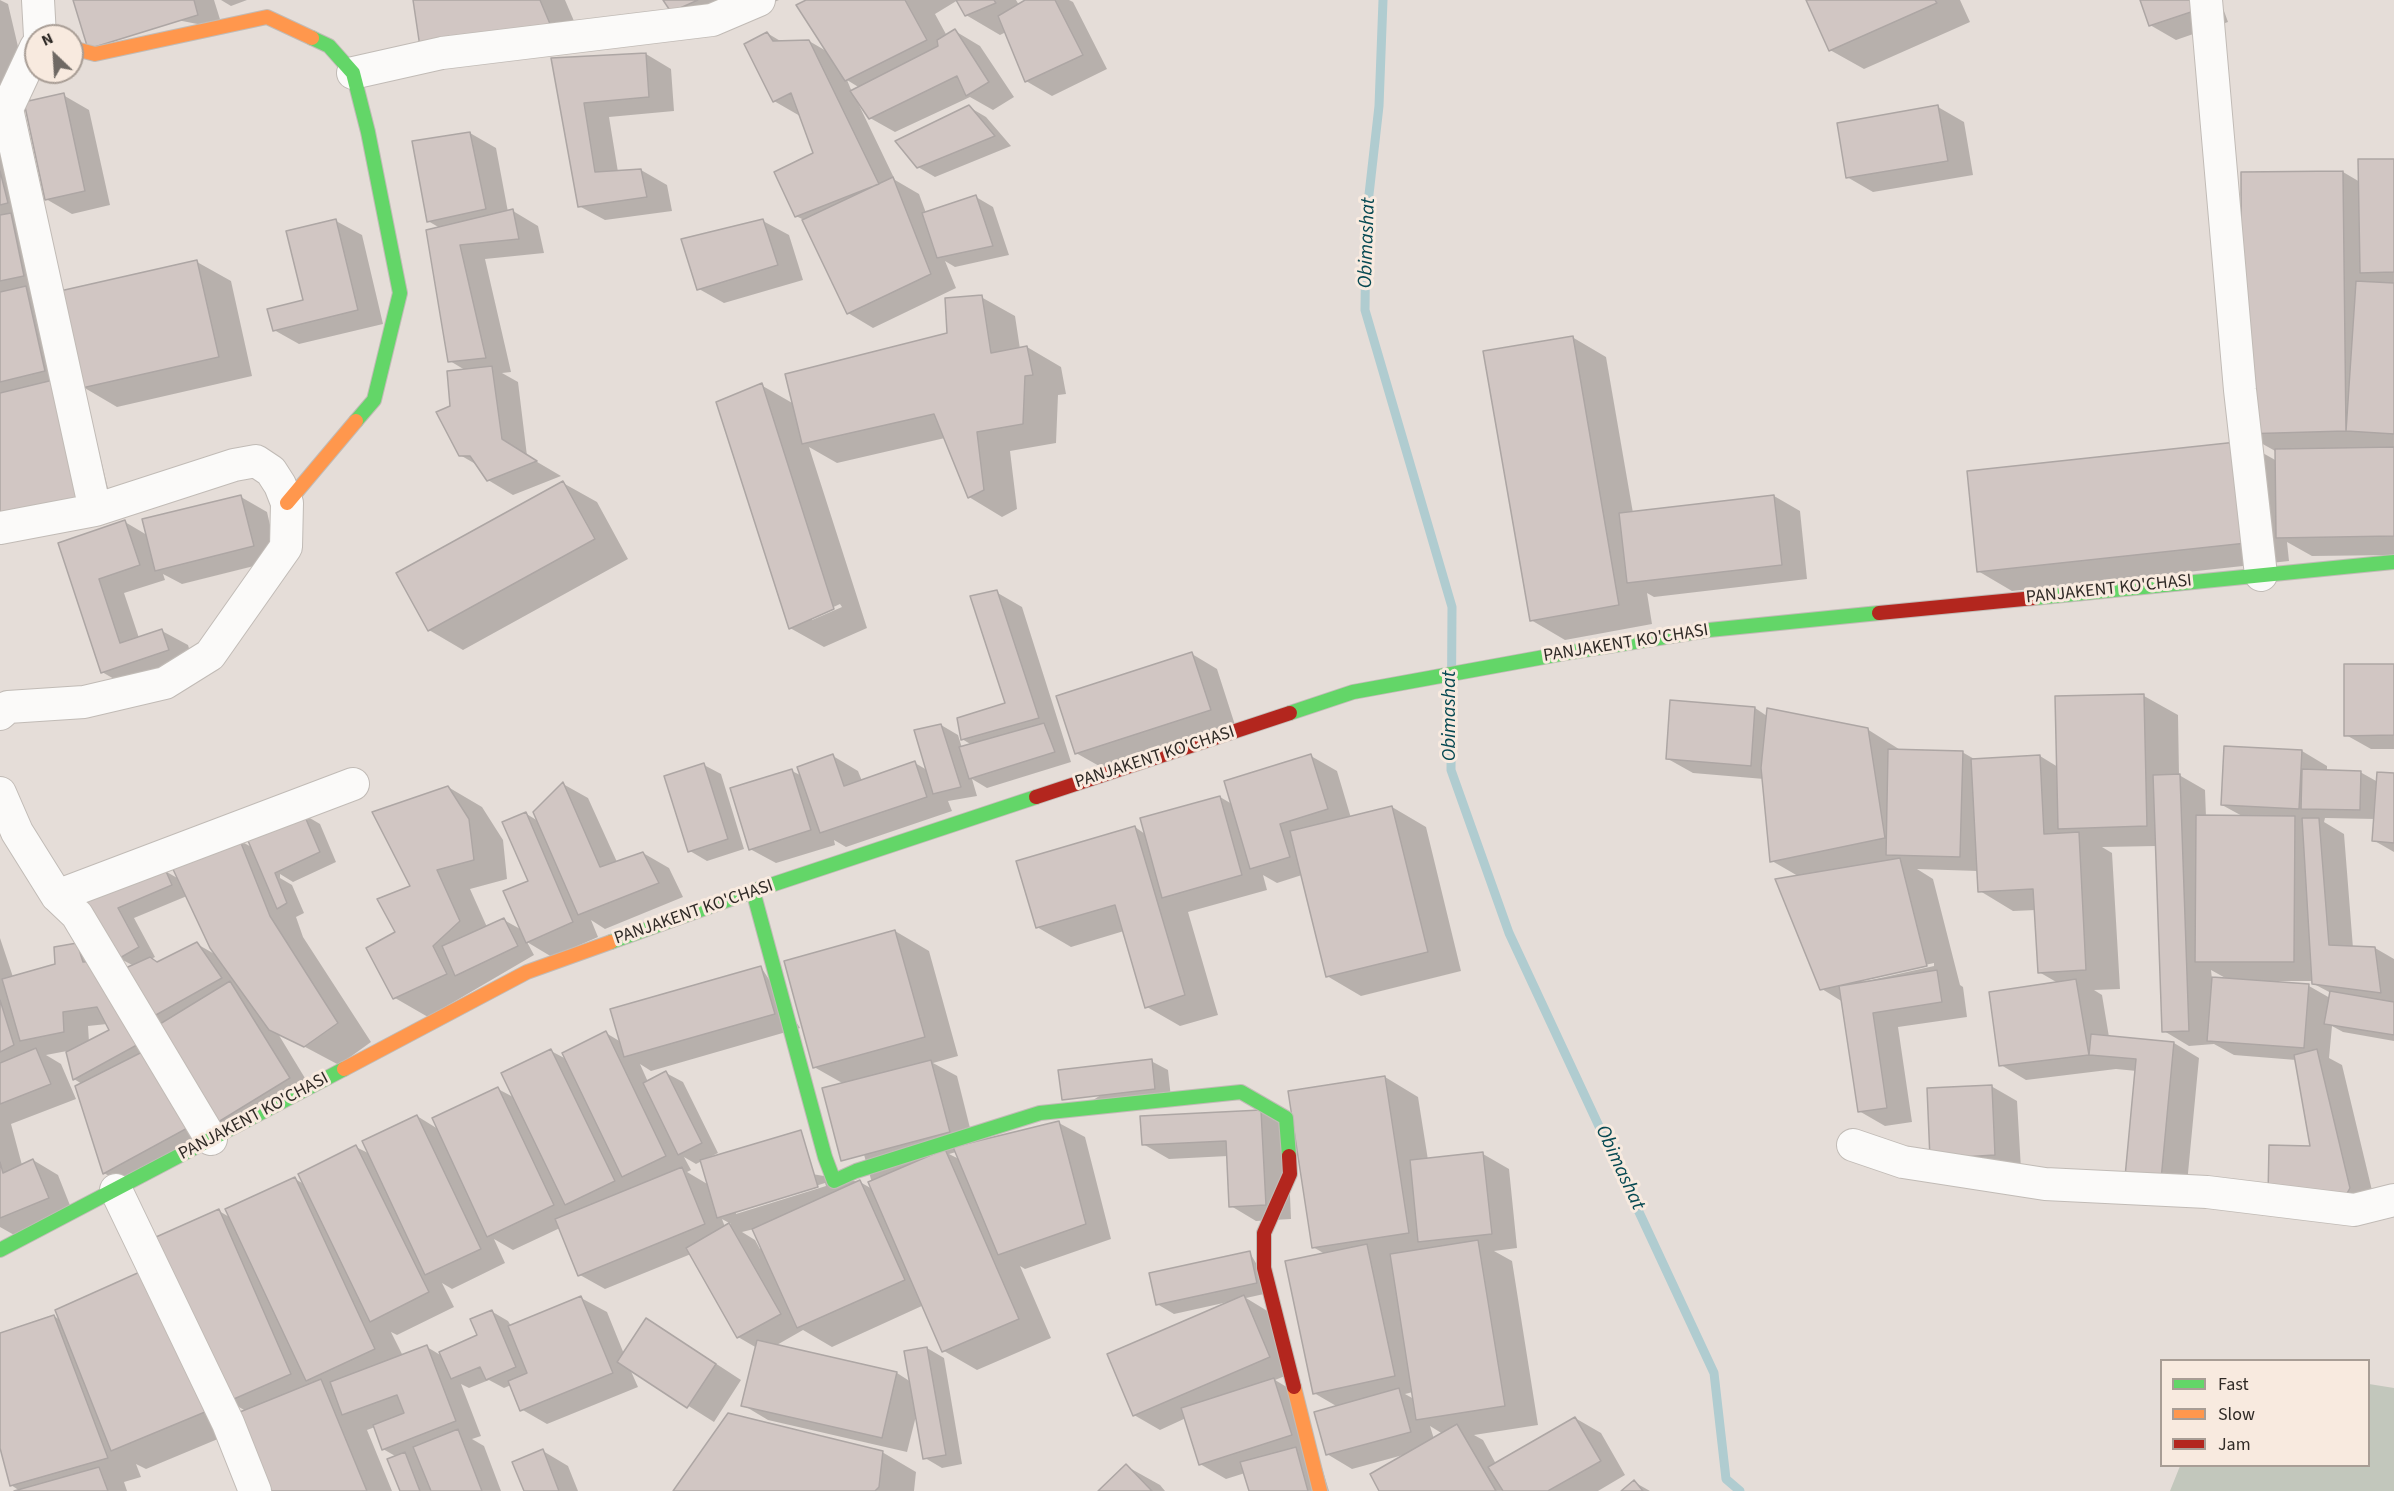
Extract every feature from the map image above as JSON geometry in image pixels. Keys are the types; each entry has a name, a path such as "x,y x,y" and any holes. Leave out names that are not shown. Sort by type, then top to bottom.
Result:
{"main road":[{"path":"84,51 95,54 267,17 329,46 353,73 368,132 400,293 374,400 287,503"},
{"name":"PANJAKENT KO'CHASI","path":"0,1250 527,972 753,891 1353,692 1566,652 1709,630 2394,562"},
{"path":"753,891 825,1157 834,1181 856,1171 1040,1113 1241,1092 1286,1118 1290,1174 1264,1233 1264,1268 1320,1491"}],"street":[{"path":"38,0 39,24"},
{"path":"353,73 442,53 712,20 759,0"},
{"path":"2206,0 2240,390 2261,575"},
{"path":"24,73 7,109 95,510"},
{"path":"0,528 95,510 234,465 256,461 271,471 287,503 286,547 210,655 165,683 84,702 8,707 0,714"},
{"path":"57,896 353,784"},
{"path":"0,793 17,832 57,896 77,915 212,1139"},
{"path":"1853,1145 1903,1162 2045,1184 2207,1192 2354,1210 2394,1200"},
{"path":"116,1190 228,1423 255,1491"}],"shaded area":[{"path":"2370,1384 2394,1388 2394,1491 2170,1491 2180,1467 2370,1467"}],"building":[{"path":"73,0 194,0 198,15 88,49 84,36 84,24 80,24"},
{"path":"413,0 540,0 553,31 420,47"},
{"path":"663,0 698,0 671,12"},
{"path":"806,0 905,0 927,40 845,81 796,5"},
{"path":"956,0 994,0 996,3 965,16"},
{"path":"1025,0 1055,0 1083,55 1025,82 998,16"},
{"path":"1806,0 1935,0 1937,3 1829,51"},
{"path":"2140,0 2200,0 2203,8 2149,26"},
{"path":"955,29 989,82 966,96 957,76 869,119 850,91 938,46 937,40"},
{"path":"767,32 773,41 809,40 879,184 795,217 774,172 813,153 791,93 773,102 744,44"},
{"path":"646,53 649,97 584,103 595,172 641,169 647,197 578,207 551,58"},
{"path":"64,93 85,191 45,200 24,102"},
{"path":"969,105 995,136 917,168 895,141"},
{"path":"1938,105 1948,161 1846,178 1837,123"},
{"path":"470,132 486,209 427,222 412,141"},
{"path":"2358,159 2394,159 2394,272 2360,273"},
{"path":"0,171 8,203 0,205"},
{"path":"2343,171 2346,431 2242,434 2241,172"},
{"path":"893,177 931,274 847,314 802,220"},
{"path":"976,195 993,246 937,258 922,213"},
{"path":"513,209 519,239 460,245 486,358 448,362 426,230"},
{"path":"11,213 24,276 0,281 0,215"},
{"path":"336,219 358,310 273,331 267,309 303,300 286,231"},
{"path":"763,219 778,265 697,290 681,239"},
{"path":"197,260 219,357 82,388 60,291"},
{"path":"2356,281 2394,283 2394,434 2346,431"},
{"path":"26,286 45,371 0,382 0,292"},
{"path":"982,295 991,353 1027,346 1033,375 1025,376 1023,424 977,432 984,490 968,498 934,414 802,444 785,374 947,333 945,298"},
{"path":"1573,336 1619,605 1530,621 1483,351"},
{"path":"492,366 502,439 537,461 487,481 470,456 459,456 436,412 450,406 447,371"},
{"path":"53,380 82,499 0,519 0,393"},
{"path":"762,383 834,609 789,629 716,402"},
{"path":"2246,441 2256,542 1977,572 1967,471"},
{"path":"2394,447 2394,536 2276,538 2275,449"},
{"path":"563,481 595,539 428,631 396,573"},
{"path":"241,495 254,546 155,571 142,519"},
{"path":"1774,495 1782,565 1627,583 1619,513"},
{"path":"125,520 140,565 99,579 120,643 162,629 169,650 101,673 58,543"},
{"path":"997,590 1039,718 961,740 957,718 1005,703 970,596"},
{"path":"1192,652 1211,710 1075,754 1056,696"},
{"path":"2344,664 2394,664 2394,735 2344,736"},
{"path":"2144,694 2147,826 2058,829 2055,696"},
{"path":"1670,700 1755,707 1751,766 1666,759"},
{"path":"1767,708 1868,728 1885,838 1770,862 1761,768"},
{"path":"1044,723 1055,752 969,779 959,747"},
{"path":"941,724 961,787 933,794 914,730"},
{"path":"2224,746 2302,750 2299,809 2221,805"},
{"path":"1888,749 1963,751 1960,857 1886,855"},
{"path":"833,754 844,786 915,761 927,797 820,833 797,767"},
{"path":"1311,754 1328,809 1280,824 1290,857 1250,869 1224,781"},
{"path":"2040,755 2044,834 2079,832 2086,970 2038,973 2033,889 1978,892 1971,759"},
{"path":"704,763 728,839 688,852 664,776"},
{"path":"792,769 811,830 749,850 730,788"},
{"path":"2302,769 2361,771 2360,810 2301,809"},
{"path":"2377,772 2394,773 2394,843 2372,841"},
{"path":"2180,774 2189,1031 2162,1032 2153,775"},
{"path":"563,782 600,867 643,852 659,883 578,915 533,812"},
{"path":"448,786 469,819 474,860 437,870 460,921 433,946 447,974 393,999 366,948 395,932 377,899 410,886 372,812"},
{"path":"1220,796 1242,875 1162,898 1140,818"},
{"path":"1392,806 1428,952 1326,977 1290,831"},
{"path":"303,812 320,852 275,873 287,903 277,909 246,836"},
{"path":"526,812 573,922 526,943 503,891 528,881 502,822"},
{"path":"2196,815 2295,816 2294,962 2195,962"},
{"path":"2302,818 2319,818 2329,945 2375,947 2381,993 2312,984"},
{"path":"1135,826 1185,995 1145,1008 1115,905 1036,928 1016,861"},
{"path":"239,838 270,916 338,1023 304,1047 269,1030 210,948 171,865"},
{"path":"1900,858 1927,966 1820,990 1775,879"},
{"path":"165,869 172,885 118,908 139,947 118,959 80,896"},
{"path":"504,918 518,946 455,976 442,946"},
{"path":"895,930 925,1037 813,1068 784,961"},
{"path":"197,942 222,978 147,1020 119,971 150,957 157,962"},
{"path":"77,943 83,962 98,961 146,1040 73,1080 66,1052 109,1030 97,1007 63,1012 64,1032 20,1041 2,979 55,964 54,947"},
{"path":"761,966 775,1014 624,1057 610,1009"},
{"path":"1937,970 1942,1002 1873,1013 1887,1108 1858,1112 1839,986"},
{"path":"2212,977 2309,984 2304,1048 2207,1041"},
{"path":"2076,979 2089,1055 1999,1066 1989,992"},
{"path":"230,981 290,1078 215,1124 155,1027"},
{"path":"2330,991 2394,1002 2394,1035 2324,1024"},
{"path":"0,1000 14,1045 0,1052"},
{"path":"606,1031 666,1156 622,1177 562,1053"},
{"path":"2091,1034 2174,1042 2161,1180 2125,1177 2136,1059 2089,1055"},
{"path":"36,1048 51,1084 0,1104 0,1063"},
{"path":"150,1048 193,1125 103,1174 75,1086"},
{"path":"551,1049 615,1181 565,1205 501,1073"},
{"path":"2317,1049 2350,1188 2341,1204 2268,1196 2269,1145 2310,1146 2294,1055"},
{"path":"1152,1059 1155,1089 1062,1100 1058,1070"},
{"path":"931,1060 950,1132 841,1161 822,1088"},
{"path":"666,1071 702,1143 678,1155 643,1083"},
{"path":"1385,1076 1409,1233 1312,1248 1288,1091"},
{"path":"1992,1085 1995,1155 1930,1159 1927,1088"},
{"path":"498,1087 554,1205 487,1237 432,1118"},
{"path":"1261,1110 1266,1205 1229,1207 1226,1141 1142,1145 1140,1116"},
{"path":"417,1115 481,1249 425,1275 362,1141"},
{"path":"1059,1121 1086,1224 998,1255 953,1147"},
{"path":"801,1130 818,1187 717,1218 700,1160"},
{"path":"356,1145 429,1292 370,1322 298,1174"},
{"path":"945,1149 1019,1319 942,1352 868,1182"},
{"path":"1483,1152 1492,1234 1418,1242 1410,1160"},
{"path":"33,1159 49,1198 0,1218 0,1162 3,1173"},
{"path":"682,1167 705,1224 578,1276 555,1219"},
{"path":"295,1177 375,1349 306,1381 225,1209"},
{"path":"860,1180 905,1280 797,1328 752,1229"},
{"path":"219,1209 291,1374 227,1402 156,1237"},
{"path":"729,1223 781,1314 737,1338 686,1248"},
{"path":"1478,1240 1505,1406 1416,1420 1390,1254"},
{"path":"1367,1244 1395,1376 1313,1394 1285,1261"},
{"path":"1250,1251 1257,1283 1156,1305 1149,1273"},
{"path":"142,1271 205,1412 111,1451 55,1310"},
{"path":"1244,1295 1270,1357 1133,1416 1107,1354"},
{"path":"581,1296 613,1373 520,1411 508,1381 527,1373 508,1326"},
{"path":"492,1310 516,1367 486,1380 480,1367 451,1379 439,1352 477,1335 470,1319"},
{"path":"54,1315 108,1458 10,1486 0,1448 0,1333"},
{"path":"646,1318 716,1364 687,1408 617,1362"},
{"path":"757,1340 897,1372 882,1438 741,1406"},
{"path":"427,1345 456,1421 382,1450 373,1425 404,1413 397,1395 342,1415 330,1382"},
{"path":"927,1347 946,1455 923,1459 904,1351"},
{"path":"1274,1378 1292,1435 1199,1465 1181,1408"},
{"path":"321,1379 367,1491 266,1491 235,1414"},
{"path":"1399,1388 1411,1432 1326,1455 1314,1412"},
{"path":"728,1413 883,1451 879,1487 875,1491 673,1491"},
{"path":"1575,1417 1601,1461 1548,1491 1503,1491 1488,1467"},
{"path":"1457,1424 1496,1491 1379,1491 1370,1474"},
{"path":"458,1429 482,1491 431,1491 413,1447"},
{"path":"1296,1447 1308,1491 1249,1491 1240,1462"},
{"path":"543,1449 559,1491 524,1491 512,1462"},
{"path":"405,1452 420,1491 400,1491 387,1459"},
{"path":"1126,1464 1152,1491 1098,1491"},
{"path":"99,1467 108,1491 14,1491"},
{"path":"1634,1480 1643,1491 1621,1491"}],"waterway":[{"name":"Obimashat","path":"1383,0 1379,106 1366,221 1365,310 1452,607 1451,770 1509,933 1714,1373 1726,1479 1740,1491"}],"traffic: fast":[{"path":"312,38 329,46 353,73 368,132 400,293 374,400 356,421"},
{"path":"2034,598 2394,562"},
{"path":"1290,713 1353,692 1566,653 1709,630 1879,613"},
{"path":"611,942 753,891 1036,797"},
{"path":"753,891 825,1157 834,1181 856,1171 1040,1113 1241,1092 1286,1118 1289,1156"},
{"path":"0,1250 344,1069"}],"traffic: slow":[{"path":"84,51 95,54 267,17 312,38"},
{"path":"287,503 356,421"},
{"path":"344,1069 527,972 611,942"},
{"path":"1294,1387 1320,1491"}],"traffic: jam":[{"path":"1879,613 2034,598"},
{"path":"1036,797 1290,713"},
{"path":"1289,1156 1290,1174 1264,1233 1264,1268 1294,1387"}]}
